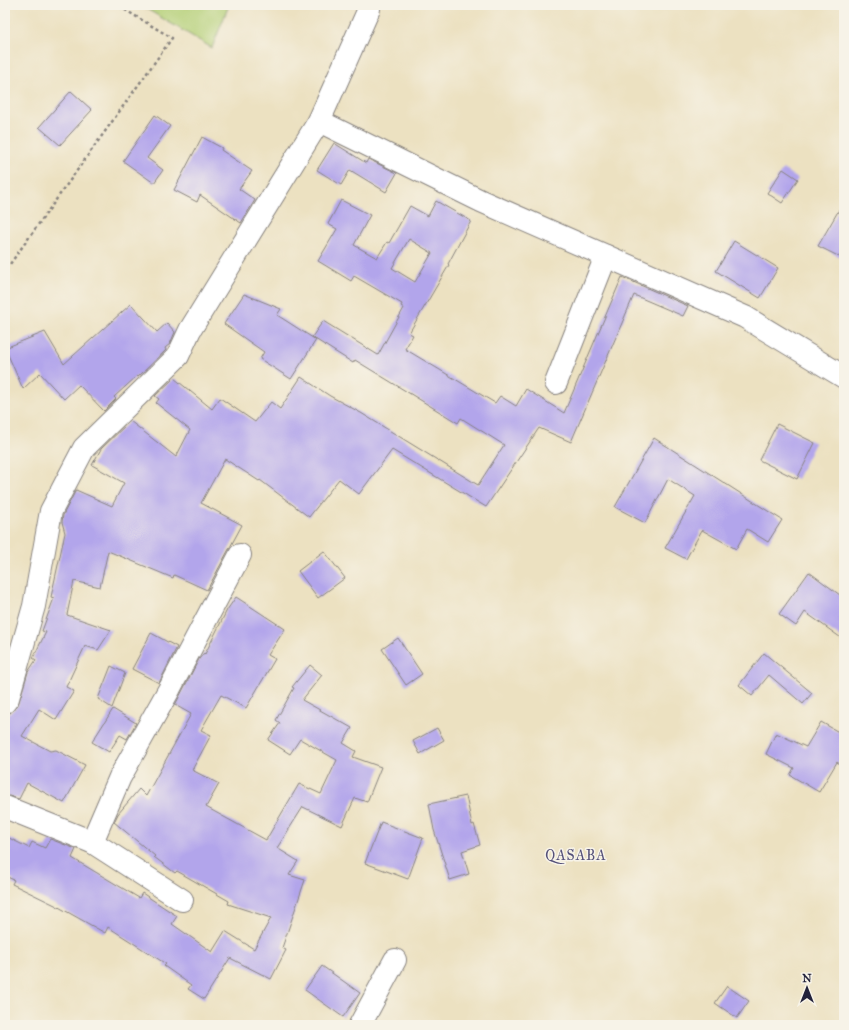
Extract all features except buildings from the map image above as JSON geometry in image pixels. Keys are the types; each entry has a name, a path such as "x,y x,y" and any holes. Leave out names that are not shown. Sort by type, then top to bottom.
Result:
{"street":[{"path":"5,702 8,698 34,606 51,511 84,448 178,356 190,330 319,121 369,9"},
{"path":"319,121 481,201 745,317 844,377"},
{"path":"556,383 606,256"},
{"path":"92,842 120,777 170,688 240,555"},
{"path":"5,808 92,842 182,900"},
{"path":"360,1025 395,960"}],"path":[{"path":"5,267 10,264 172,38 117,5"}],"green space":[{"path":"140,5 229,5 212,48"}],"district":[{"name":"QASABA","path":"576,855"}]}
